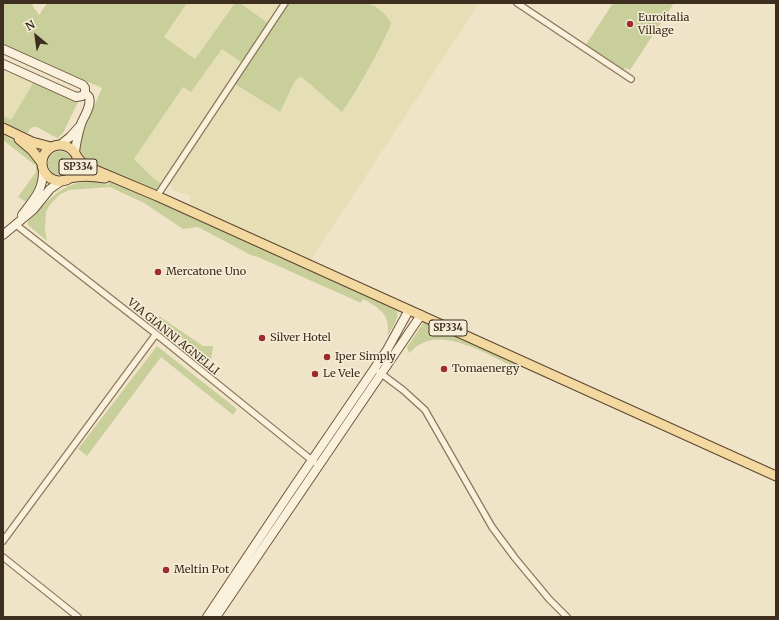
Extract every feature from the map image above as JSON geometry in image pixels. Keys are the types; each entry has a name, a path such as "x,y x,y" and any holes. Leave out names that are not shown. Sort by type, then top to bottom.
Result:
{"main road":[{"name":"SP334","path":"6,129 32,150 43,166 45,172 51,178 65,180 78,176 86,176 120,181"},
{"name":"SP334","path":"6,129 39,144 69,147 84,165 157,196 776,476"},
{"name":"SP334","path":"43,166 44,154 56,146"},
{"name":"SP334","path":"65,180 76,171 78,163 76,155"}],"street":[{"path":"157,196 285,3"},
{"path":"517,3 631,80"},
{"path":"3,49 83,85 85,88 85,93 89,97 90,103 76,142 76,155"},
{"path":"16,70 22,57"},
{"path":"3,64 76,97 82,96 85,93"},
{"path":"56,146 70,137 82,123"},
{"path":"16,223 39,192 43,177 43,166"},
{"path":"3,235 33,210 50,189 65,180"},
{"name":"VIA GIANNI AGNELLI","path":"16,223 319,466"},
{"path":"206,617 387,350 409,310"},
{"path":"216,617 420,315"},
{"path":"3,541 156,334"},
{"path":"374,369 382,373 425,410 492,527 515,558 566,617"},
{"path":"352,402 359,406"},
{"path":"3,557 78,617"}],"shaded area":[{"path":"187,3 235,3 195,59 164,37"},
{"path":"240,3 282,3 268,23"},
{"path":"368,3 479,3 310,261 189,206 191,196 174,190 170,184 171,181 235,84 280,112 295,81 300,77 342,111 370,68 384,14"},
{"path":"222,49 241,62 236,72 161,184 134,159 183,87 191,92"},
{"path":"3,70 33,83 11,120 3,116"}],"green space":[{"path":"3,3 34,3 32,5 39,15 47,3 187,3 164,37 195,59 235,3 240,3 268,23 236,72 241,62 222,49 191,92 183,87 134,159 151,176 161,184 163,183 160,189 156,191 81,159 78,150 80,139 102,88 3,44"},
{"path":"288,3 368,3 381,11 391,23 385,38 368,70 342,112 300,77 295,81 280,112 235,84"},
{"name":"Euroitalia Village","path":"613,3 674,3 630,70 626,68 620,70 585,46"},
{"path":"33,83 78,102 63,133 58,138 37,127 32,127 27,133 3,123 3,116 11,120"},
{"path":"3,134 23,147 31,154 36,162 39,171 39,181 35,191 26,202 18,197 36,172 36,166 3,140"},
{"path":"60,151 65,152 71,158 71,168 65,174 60,175 55,174 49,168 48,163 49,158 55,152"},
{"path":"92,181 108,185 109,182 150,198 396,308 397,316 395,323 387,337 388,323 386,318 379,309 363,299 361,303 251,255 198,227 183,229 144,203 110,187 69,190 59,195 49,206 46,212 45,230 47,241 28,225 28,221 61,190 74,184"},
{"path":"159,316 203,346 213,346 211,361 157,318"},
{"path":"424,322 519,364 517,367 512,366 479,350 454,341 429,341 418,346 409,353 407,347"},
{"path":"157,346 237,409 233,415 161,357 87,456 78,449"}],"place":[{"name":"Euroitalia Village","path":"630,24"},
{"name":"Mercatone Uno","path":"158,272"},
{"name":"Silver Hotel","path":"262,338"},
{"name":"Iper Simply","path":"327,357"},
{"name":"Tomaenergy","path":"444,369"},
{"name":"Le Vele","path":"315,374"},
{"name":"Meltin Pot","path":"166,570"}]}
